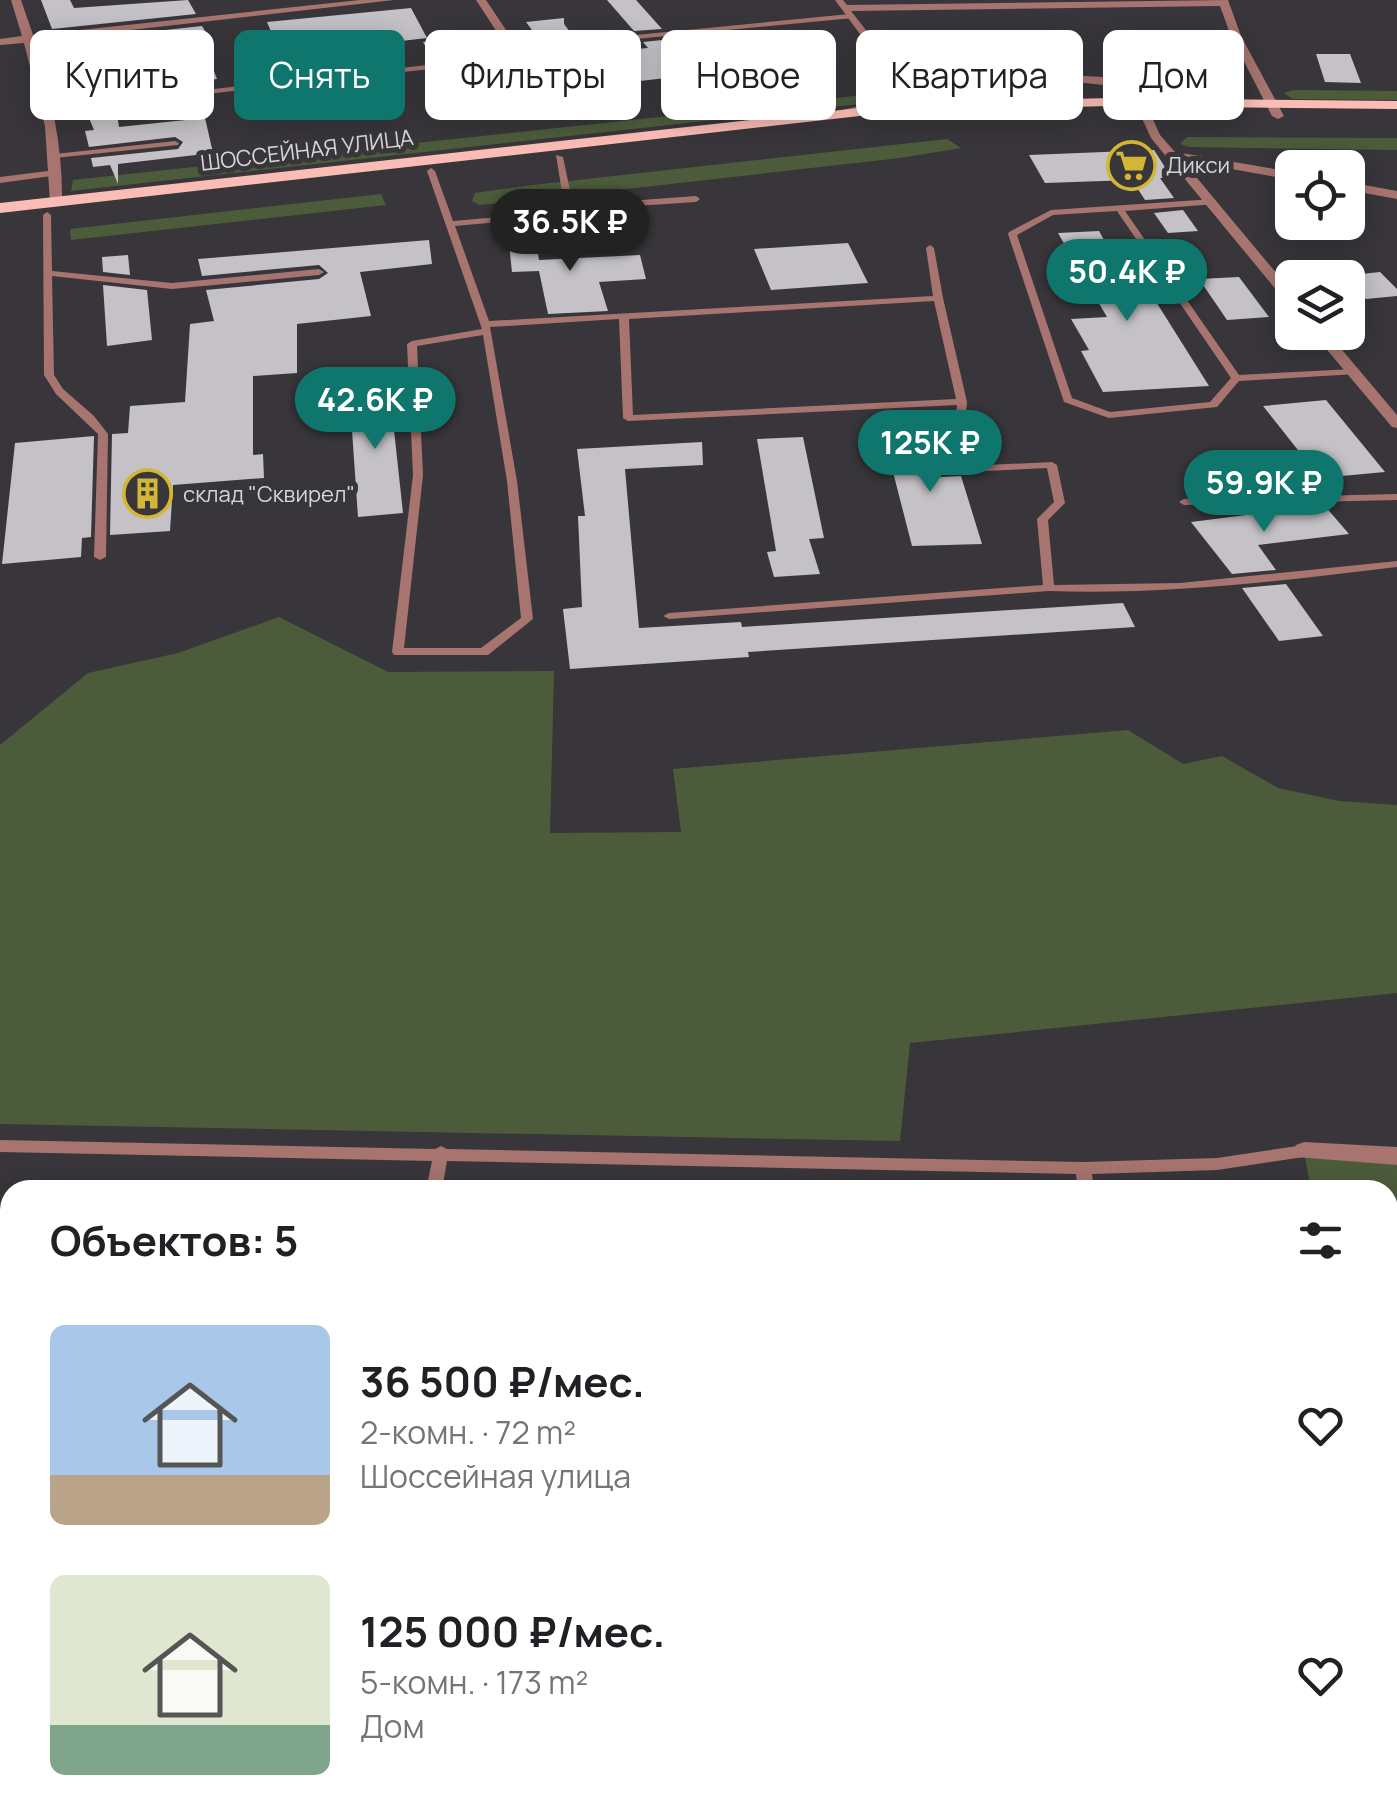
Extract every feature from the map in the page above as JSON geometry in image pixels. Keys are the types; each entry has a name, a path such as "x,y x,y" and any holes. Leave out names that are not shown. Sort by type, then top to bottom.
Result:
{"main road":[{"name":"ШОССЕЙНАЯ УЛИЦА","path":"0,220 51,208 820,115 985,104 1103,108"},
{"name":"ШОССЕЙНАЯ УЛИЦА","path":"1244,110 1397,105"},
{"name":"ШОССЕЙНАЯ УЛИЦА","path":"1276,110 1397,117"},
{"name":"ШОССЕЙНАЯ УЛИЦА","path":"0,208 51,208 431,171 874,122 1103,111"}],"street":[{"path":"16,0 30,43"},
{"path":"0,42 388,0"},
{"path":"480,0 499,30"},
{"path":"844,8 1223,1 1276,110"},
{"path":"844,8 861,30"},
{"path":"47,120 56,174 51,208"},
{"path":"1147,120 1172,156 1275,279"},
{"path":"1172,156 1275,173"},
{"path":"1365,189 1397,195"},
{"path":"1335,350 1397,424"},
{"path":"1304,1152 1397,1156"}],"lane":[{"path":"641,36 844,8"},
{"path":"214,89 425,64"},
{"path":"55,156 175,143"},
{"path":"559,157 578,247"},
{"path":"431,171 486,328 512,481 527,618 484,652 398,652 418,475 412,344 486,328 624,315 938,298"},
{"path":"0,180 56,174"},
{"path":"451,224 696,199"},
{"path":"1213,202 1051,212 1012,234 1068,400 1110,415 1213,406 1236,378 1353,372"},
{"path":"1118,207 1236,378"},
{"path":"51,208 48,375 54,387 104,434 100,556"},
{"path":"930,248 962,402 960,428"},
{"path":"49,272 172,286 319,272"},
{"path":"624,315 628,418 962,402"},
{"path":"922,470 1052,465 1060,503 1042,519 1048,588"},
{"path":"1184,502 1397,497"},
{"path":"669,616 1048,588 1111,592 1192,587 1397,564"},
{"path":"0,1146 1084,1168 1217,1164 1304,1152"},
{"path":"436,1180 441,1152"},
{"path":"1084,1168 1085,1180"}],"green space":[{"path":"1397,91 1397,100 1293,99 1284,93"},
{"path":"856,96 856,104 836,107 836,98"},
{"path":"641,119 715,120 71,191 73,180"},
{"path":"1187,137 1397,138 1397,150 1180,144"},
{"path":"947,139 961,148 520,201 479,205 472,201 475,193 524,186"},
{"path":"381,194 386,205 71,240 70,229"},
{"path":"279,617 388,672 554,671 550,833 681,832 673,769 1128,730 1183,764 1222,756 1278,788 1339,801 1397,805 1397,993 910,1043 900,1141 0,1124 0,745 88,673 178,653"},
{"path":"1304,1151 1397,1156 1397,1180 1309,1180"}],"building":[{"path":"41,0 70,0 74,8 188,0 196,14 52,29"},
{"path":"607,0 636,0 662,29 633,30"},
{"path":"411,8 425,38 405,41 405,30 270,30 267,22"},
{"path":"564,18 569,30 532,30 526,22"},
{"path":"202,26 204,30 165,30"},
{"path":"661,40 661,79 641,81 641,49 648,48 643,42"},
{"path":"1316,54 1350,54 1361,83 1325,82"},
{"path":"90,120 118,120 119,127 205,120 213,153 118,164 118,184 110,165 93,167 91,158 178,149 183,142 175,137 89,147 85,131 94,130"},
{"path":"1154,150 1172,178 1160,178 1174,198 1145,200 1132,180 1045,183 1029,155"},
{"path":"1183,210 1198,231 1168,233 1154,213"},
{"path":"534,224 539,260 640,255 646,279 599,282 608,311 548,314 539,271 512,272 507,225"},
{"path":"1099,231 1108,247 1121,246 1209,386 1103,392 1081,351 1089,350 1071,319 1107,317 1058,233"},
{"path":"429,240 432,264 360,272 371,316 297,324 297,373 253,376 253,455 263,454 264,478 173,485 170,531 110,535 112,434 128,433 130,406 185,402 190,324 214,321 206,290 319,279 328,273 319,265 202,276 198,259"},
{"path":"848,243 868,283 771,290 754,249"},
{"path":"128,255 130,275 103,272 102,257"},
{"path":"1380,272 1397,289 1397,296 1366,299 1365,274"},
{"path":"1239,277 1269,317 1227,320 1199,279"},
{"path":"103,285 147,290 152,340 107,346"},
{"path":"389,384 403,513 358,517 349,387"},
{"path":"1326,400 1385,472 1320,478 1263,406"},
{"path":"926,430 939,463 920,465 913,472 922,478 961,476 982,544 912,546 883,433"},
{"path":"94,436 91,537 82,538 81,557 2,564 15,443"},
{"path":"803,437 824,538 809,539 820,574 774,577 767,552 776,551 757,439"},
{"path":"702,442 703,465 625,469 639,628 741,622 742,627 1123,603 1135,627 748,652 749,657 570,669 563,609 582,607 578,516 585,516 577,449"},
{"path":"1324,505 1349,534 1258,545 1276,570 1232,574 1191,522"},
{"path":"1286,584 1323,636 1279,641 1242,588"}],"place":[{"name":"Дикси","path":"1131,165"},
{"name":"склад \"Сквирел\"","path":"148,494"}]}
